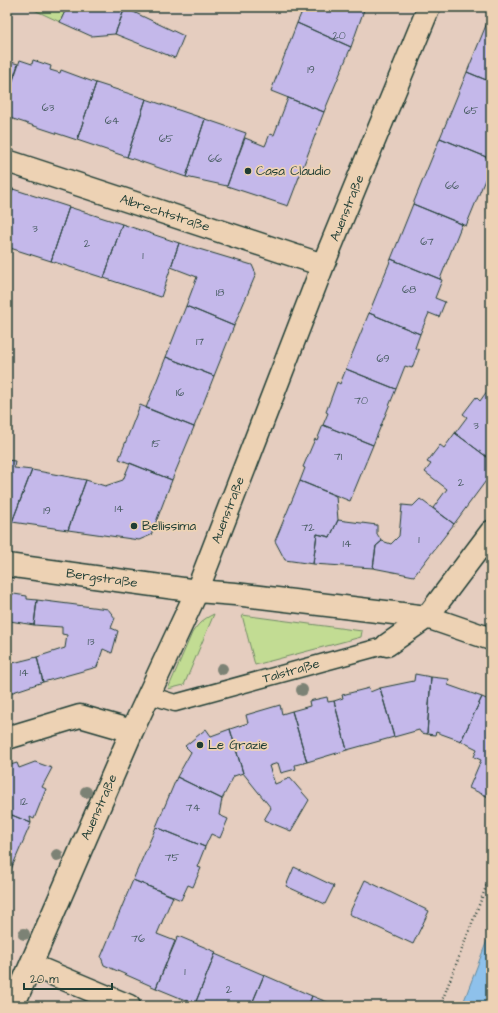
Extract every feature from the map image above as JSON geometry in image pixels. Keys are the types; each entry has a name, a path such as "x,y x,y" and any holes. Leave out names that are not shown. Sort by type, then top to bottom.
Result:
{"street":[{"name":"Auenstraße","path":"13,1006 132,731 196,591 323,265 429,7"},
{"name":"Albrechtstraße","path":"7,161 323,265"},
{"path":"427,618 491,532"},
{"name":"Bergstraße","path":"7,565 196,591"},
{"path":"196,591 235,594 427,618 491,640"},
{"name":"Talstraße","path":"387,644 427,618"},
{"path":"7,738 80,716 132,731"},
{"path":"31,965 129,1006"}],"lane":[{"name":"Talstraße","path":"149,695 175,703 387,644"}],"path":[{"path":"440,1006 491,874"}],"green space":[{"path":"28,7 67,7 60,22"},
{"path":"214,614 184,685 168,689 192,633 201,622"},
{"path":"242,615 362,631 361,637 255,665"}],"water":[{"path":"491,930 491,1006 462,1006"}],"building":[{"path":"67,7 125,7 115,34 91,36 60,22"},
{"path":"304,7 365,7 351,47 297,23"},
{"path":"125,8 184,36 175,58 115,34"},
{"path":"491,13 491,82 467,72"},
{"path":"297,23 351,47 324,112 271,91"},
{"path":"20,60 32,64 33,60 51,66 50,70 60,73 61,70 96,83 77,140 7,117 7,98"},
{"path":"7,61 18,64 7,98"},
{"path":"467,72 491,82 491,159 440,138"},
{"path":"96,83 146,99 127,157 77,140"},
{"path":"288,98 324,112 288,206 227,186 245,138 265,146 270,134 274,135"},
{"path":"146,99 205,119 186,177 127,157"},
{"path":"205,119 246,133 227,186 186,177"},
{"path":"440,138 491,159 491,165 466,226 413,204"},
{"path":"7,187 13,189 7,208"},
{"path":"13,189 69,207 51,261 7,247 7,208"},
{"path":"413,204 462,224 440,279 391,259"},
{"path":"69,207 122,224 104,278 51,261"},
{"path":"122,224 179,243 161,297 104,278"},
{"path":"179,243 252,265 256,274 234,326 186,306 197,277 171,267"},
{"path":"391,259 442,280 435,298 445,302 439,317 429,313 420,334 369,313"},
{"path":"186,306 234,326 214,376 166,357"},
{"path":"369,313 420,334 415,348 419,350 412,368 405,366 396,389 346,369"},
{"path":"166,357 214,376 194,427 146,408"},
{"path":"346,369 396,389 373,445 323,425 337,382 340,384"},
{"path":"490,387 491,460 455,433 467,417 463,414 476,397 480,401"},
{"path":"140,405 194,427 172,480 119,459"},
{"path":"323,425 373,445 350,501 300,481 305,468 303,467 315,439 317,440"},
{"path":"455,433 491,460 491,474 454,524 433,508 447,489 425,472 431,464 427,462 440,445 444,448"},
{"path":"7,460 15,461 14,468 32,470 12,522 7,522"},
{"path":"130,463 172,480 151,535 139,540 68,530 86,480 105,486 123,480"},
{"path":"32,470 86,480 68,530 12,522"},
{"path":"300,481 336,496 338,520 330,537 317,534 313,564 285,560 275,541"},
{"path":"420,499 454,524 414,576 373,568 376,546 382,541 391,544 399,536 402,505 413,506"},
{"path":"338,520 377,525 377,534 382,541 376,546 373,568 313,564 317,534 330,537"},
{"path":"7,593 27,596 27,599 37,600 34,625 10,621 10,625 7,624"},
{"path":"37,600 108,609 115,618 111,628 118,631 112,653 103,649 97,667 43,682 37,657 65,648 67,635 62,634 62,627 34,625"},
{"path":"11,656 13,663 37,657 43,682 7,694 7,657"},
{"path":"415,674 431,677 427,734 421,733 419,730 394,737 380,688 414,681"},
{"path":"431,677 449,679 448,685 482,697 461,741 436,732 435,735 427,734"},
{"path":"369,688 370,692 380,688 394,737 347,750 334,701 343,698 342,695"},
{"path":"327,697 328,702 334,701 347,750 307,762 292,711 310,706 309,701"},
{"path":"482,697 491,701 491,798 469,788 481,760 474,757 477,749 461,741"},
{"path":"280,705 282,714 292,711 307,762 295,765 296,769 281,773 278,763 269,766 275,784 290,778 309,800 291,831 264,820 271,808 243,773 230,729 248,723 246,715"},
{"path":"206,729 211,736 230,729 243,773 234,776 222,799 177,777 191,752 185,746"},
{"path":"35,762 52,768 42,787 46,789 34,819 30,817 31,823 7,813 7,766 17,763 19,768"},
{"path":"177,777 222,799 219,815 228,819 220,838 211,834 205,847 156,827"},
{"path":"7,813 31,823 9,874 7,873"},
{"path":"156,827 205,847 197,867 201,868 193,887 188,885 181,900 133,880"},
{"path":"294,867 334,886 325,904 286,886"},
{"path":"133,880 173,896 157,934 175,941 156,988 104,965 101,957"},
{"path":"365,880 429,911 413,944 349,914"},
{"path":"178,936 216,952 195,1004 156,988"},
{"path":"215,954 264,975 251,1006 200,1006 195,1004"},
{"path":"264,975 312,996 308,1006 251,1006"},
{"path":"312,996 337,1006 308,1006"}],"place":[{"name":"Casa Claudio","path":"248,171"},
{"name":"Bellissima","path":"134,526"},
{"name":"Le Grazie","path":"200,745"}]}
